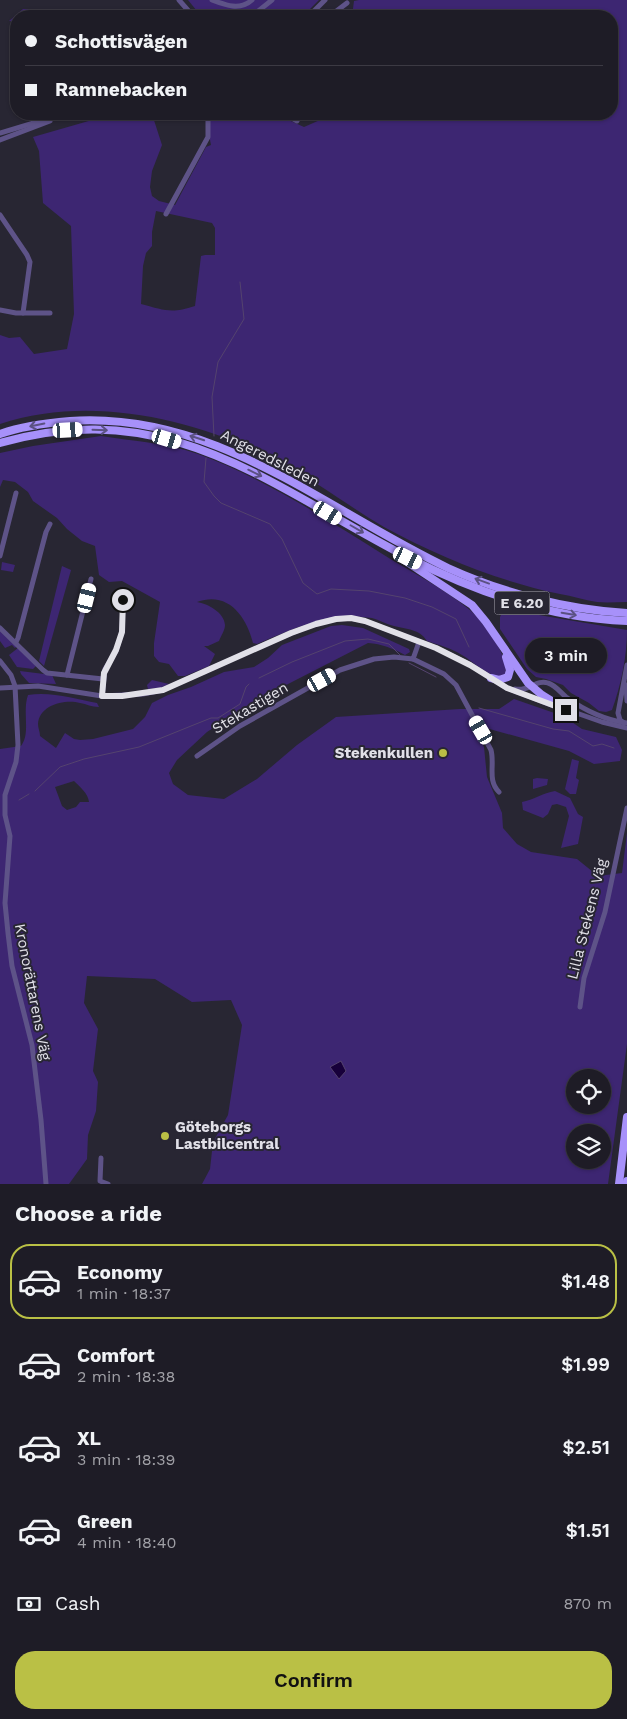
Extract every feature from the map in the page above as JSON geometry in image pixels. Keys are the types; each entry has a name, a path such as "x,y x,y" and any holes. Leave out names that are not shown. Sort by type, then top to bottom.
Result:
{"highway":[{"name":"Angeredsleden","path":"0,434 42,424 90,420 130,422 177,431 218,445 246,458 381,533 451,569 528,596 576,607 627,612"},
{"name":"Angeredsleden","path":"0,443 44,432 85,429 127,431 167,439 217,455 253,472 371,538 439,572 490,593 565,613 627,621"},
{"path":"371,538 472,605 532,687 566,710"},
{"path":"491,678 503,679 509,674 509,666 500,644"},
{"path":"619,1184 627,1117"}],"street":[{"path":"179,0 188,10"},
{"path":"212,0 240,7 252,0"},
{"path":"260,10 272,0"},
{"path":"315,10 324,0"},
{"path":"338,10 347,3"},
{"path":"0,133 48,120"},
{"path":"0,140 22,133 51,120"},
{"path":"166,214 208,137 208,120"},
{"path":"0,215 28,255 30,262 24,313"},
{"path":"0,310 11,313 50,312"},
{"path":"0,556 16,493"},
{"path":"16,642 46,532 50,524"},
{"path":"67,675 92,579"},
{"path":"102,696 105,669 116,650 122,632 123,600 121,595"},
{"path":"0,688 15,686 44,687 102,696 122,696 163,690 291,633 336,619 351,618 365,621 454,656 507,688 602,722 626,724"},
{"path":"0,628 47,673 103,679"},
{"path":"420,642 413,659 444,674 460,691 491,750 493,759 491,778 498,792"},
{"name":"Stekastigen","path":"196,756 240,726 340,670 374,659 394,657 413,659"},
{"path":"0,660 15,686"},
{"path":"626,724 620,720 618,713 627,664"},
{"path":"625,676 627,699"},
{"path":"507,688 522,690 542,682 549,683 583,708 626,724"},
{"name":"Kronorättarens Väg","path":"15,686 18,751 5,795 5,815 10,836 5,903 12,966 32,1045 46,1184"},
{"name":"Lilla Stekens Väg","path":"580,1007 584,978 605,912 627,808"},
{"path":"101,1158 100,1181 108,1184"}],"shaded area":[{"path":"188,0 319,0 309,10 196,10"},
{"path":"359,0 627,0 627,602 587,600 537,589 469,567 384,527 305,476 278,461 212,433 178,423 106,411 70,411 35,415 0,424 0,335 9,338 20,337 34,354 67,349 74,314 71,226 43,203 39,151 33,137 92,120 154,120 162,145 152,171 150,187 152,196 159,201 175,205 206,147 211,145 209,130 210,120 288,120 304,127 320,120 618,120 618,10 353,10 354,1","holes":["156,211 212,223 215,228 215,255 201,256 195,306 180,310 168,310 141,304 143,266 146,253 152,246 152,232"]},
{"path":"101,436 162,445 198,454 245,474 317,513 439,588 470,610 488,630 500,649 506,667 505,674 500,677 490,673 458,653 427,641 417,632 372,618 357,616 313,622 257,644 253,643 246,624 234,608 218,600 208,599 197,602 210,607 222,616 225,625 224,631 219,641 204,646 215,654 209,666 185,676 178,676 169,664 159,662 154,656 160,602 122,581 109,582 99,575 95,546 82,541 67,529 57,518 33,501 28,492 15,482 3,480 0,487 0,453"},
{"path":"2,562 15,565 13,572 1,570"},
{"path":"62,566 71,570 44,666 39,661"},
{"path":"504,609 627,630 623,671 612,710 606,712 599,711 571,693 563,685 536,677 527,669 500,629 500,617"},
{"path":"342,625 363,628 409,649 410,652 405,655 378,644 368,643 251,703 207,732 177,760 169,773 173,784 188,795 224,799 257,779 297,745 336,717 460,709 499,709 514,699 563,716 582,729 616,737 622,750 620,761 594,764 569,751 486,728 472,726 484,747 487,777 502,813 503,828 517,844 531,852 577,859 598,876 622,873 627,833 627,1044 611,1162 611,1124 566,1124 566,1169 610,1169 608,1184 202,1184 210,1169 213,1142 228,1115 242,1025 231,1000 192,1002 155,979 87,976 84,1003 98,1029 93,1071 98,1082 96,1111 88,1135 87,1159 69,1184 0,1184 0,749 21,746 24,741 28,695 54,695 97,703 99,707 74,702 60,703 43,712 39,717 38,724 40,736 56,748 65,733 74,739 80,740 93,739 133,729 145,717 152,703 224,672 254,667 268,658 282,645 331,626","holes":["74,781 81,788 89,802 80,802 76,807 67,810 62,806 55,787"]},
{"path":"0,631 17,646 15,648 12,645 5,648 0,641"},
{"path":"18,648 36,666 33,669 17,667 9,655"},
{"path":"20,671 52,675 56,684 29,683"},
{"path":"152,680 169,684 160,688 148,689 147,685"},
{"path":"572,759 579,761 576,778 579,780 576,794 570,794 565,789"},
{"path":"533,779 548,779 547,785 533,789"},
{"path":"555,791 570,798 578,814 583,817 578,844 561,848 569,816 566,807 557,804 552,805 548,814 543,818 523,810 522,802"},
{"path":"341,1061 346,1071 339,1079 330,1067"}],"waterway":[{"path":"214,436 212,397 218,362 244,319 240,282"},
{"path":"206,458 204,482 214,496 221,503 270,524 282,539 303,583 317,594 331,589 369,591 405,598 432,607 456,619 469,647"},
{"path":"259,678 292,662 345,641 368,639 389,644 400,655"},
{"path":"409,663 436,677"},
{"path":"35,791 60,767 84,759 139,747 211,718 218,718 240,704 246,687 249,684"},
{"path":"479,708 553,729 569,731 593,746 602,744 614,748"},
{"path":"19,800 29,794"}],"place":[{"name":"Stekenkullen","path":"443,753"},
{"name":"Göteborgs Lastbilcentral","path":"165,1136"}],"route":[{"path":"123,600 122,632 116,650 105,669 102,696 143,694 163,690 291,633 316,624 336,619 351,618 365,621 436,648 470,665 507,688 566,710"}]}
